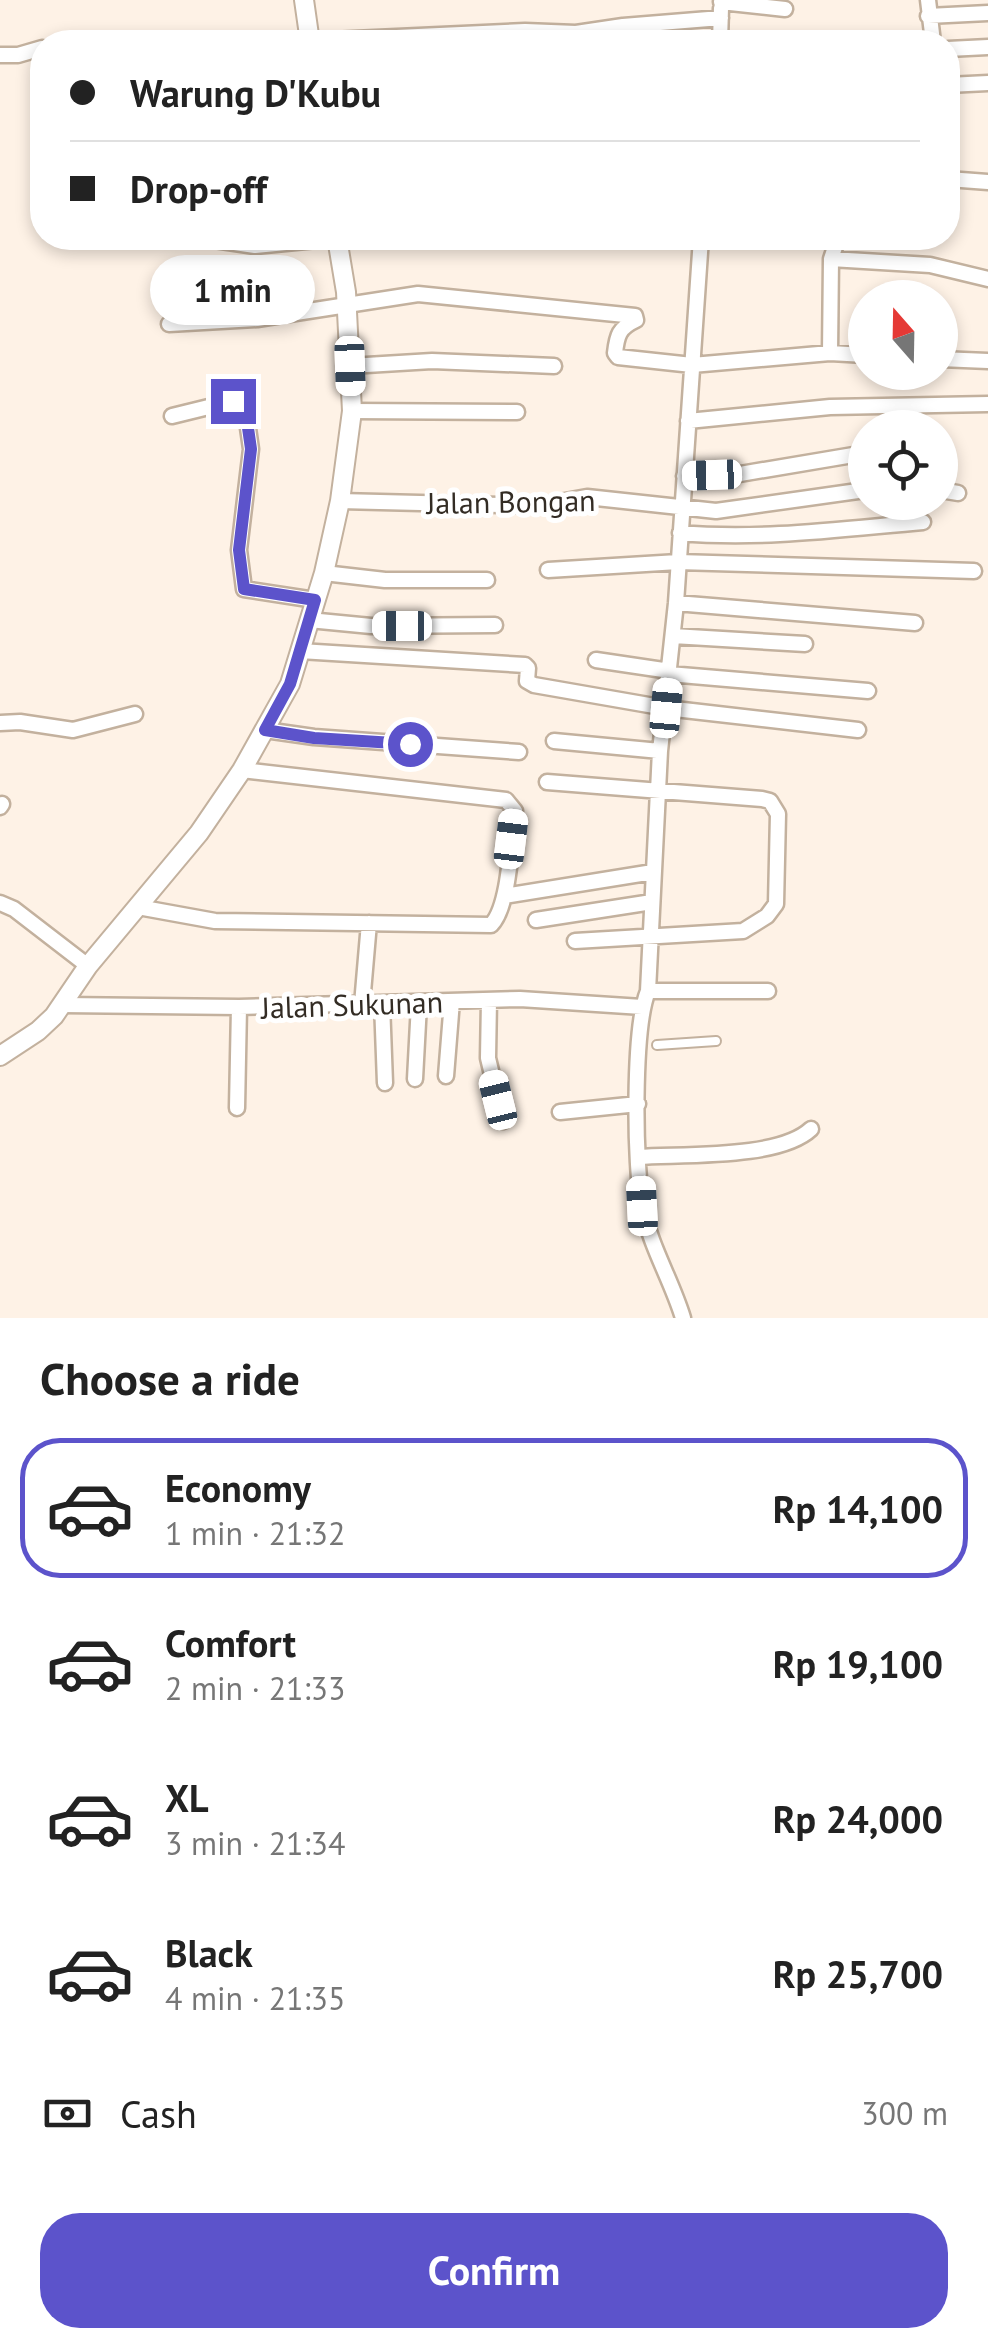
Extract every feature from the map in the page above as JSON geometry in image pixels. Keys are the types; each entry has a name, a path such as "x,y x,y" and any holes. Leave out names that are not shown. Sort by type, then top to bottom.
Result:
{"street":[{"path":"304,0 308,30"},
{"path":"928,0 931,30"},
{"path":"600,30 721,7 785,10"},
{"path":"928,16 988,13"},
{"path":"960,49 988,47"},
{"path":"0,55 30,52"},
{"path":"960,84 988,82"},
{"path":"960,180 988,182"},
{"path":"0,1056 38,1031 63,1005 88,966 199,832 242,770 290,684 324,573 340,502 352,411 347,303 339,250"},
{"path":"683,1318 642,1206 638,1104 650,1045 642,1007 648,991 657,792 676,603 701,250"},
{"path":"830,353 834,250"},
{"path":"831,259 930,265 988,278"},
{"path":"169,324 258,319 418,294 635,316 636,320 619,332 615,353 618,358 692,364 848,354"},
{"path":"958,359 988,361"},
{"path":"350,366 432,361 554,366"},
{"path":"172,416 233,401 245,407 251,449 239,550 244,589 315,600"},
{"path":"688,421 830,406 988,404"},
{"path":"352,411 517,412"},
{"path":"684,476 740,474 848,456"},
{"name":"Jalan Bongan","path":"340,502 536,506 587,497 716,511 848,492"},
{"path":"680,533 724,537 780,535 923,522"},
{"path":"548,570 678,562 974,571"},
{"path":"324,573 385,580 487,580"},
{"path":"676,603 915,623"},
{"path":"309,620 371,626 495,625"},
{"path":"673,636 805,644"},
{"path":"300,651 524,665 530,685 666,708 858,730"},
{"path":"596,660 669,673 868,691"},
{"path":"0,723 74,730 135,714"},
{"path":"265,730 314,738 519,752"},
{"path":"554,742 660,751"},
{"path":"138,908 215,921 491,925 499,915 514,811 506,800 242,770"},
{"path":"546,782 770,801 778,814 776,904 767,916 743,931 575,941"},
{"path":"504,896 654,872"},
{"path":"536,920 652,902"},
{"path":"0,903 14,909 88,966"},
{"path":"362,1004 369,923"},
{"path":"648,991 768,991"},
{"path":"490,1000 488,1058 502,1121"},
{"name":"Jalan Sukunan","path":"63,1005 239,1008 490,1000 642,1007"},
{"path":"446,1076 452,1001"},
{"path":"382,1003 385,1083"},
{"path":"415,1079 419,1004"},
{"path":"237,1108 239,1008"},
{"path":"560,1112 638,1104"},
{"path":"639,1157 773,1148 788,1145 811,1129"}],"lane":[{"path":"650,1045 716,1041"}],"route":[{"path":"233,401 245,407 251,449 239,550 241,582 244,589 315,600 290,684 265,730 314,738 410,744"}]}
